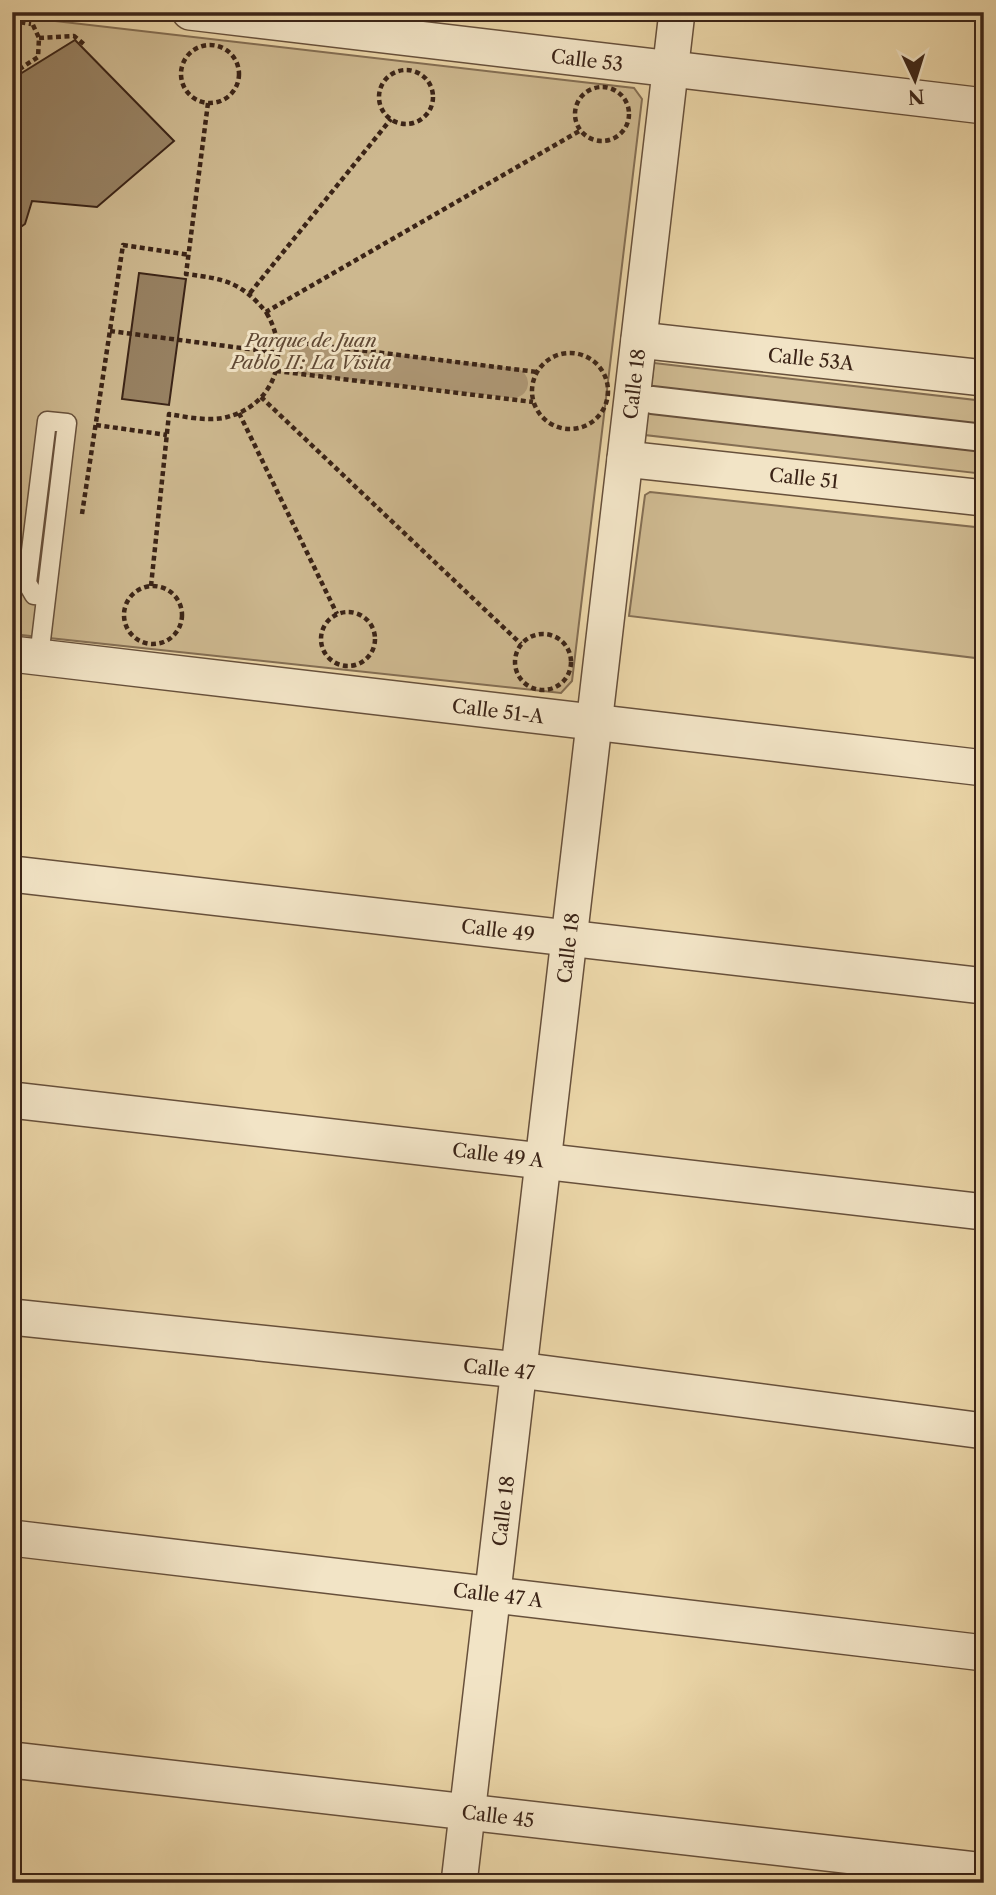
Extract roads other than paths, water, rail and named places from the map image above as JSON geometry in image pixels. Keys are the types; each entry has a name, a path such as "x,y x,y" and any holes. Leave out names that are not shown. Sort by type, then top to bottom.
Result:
{"street":[{"name":"Calle 53","path":"190,12 984,106"},
{"name":"Calle 18","path":"459,1883 677,12"},
{"name":"Calle 53A","path":"639,340 984,378"},
{"path":"652,400 984,438"},
{"name":"Calle 51","path":"625,459 984,498"},
{"name":"Calle 51-A","path":"25,655 984,768"},
{"name":"Calle 49","path":"12,874 984,986"},
{"name":"Calle 49 A","path":"12,1100 984,1212"},
{"name":"Calle 47","path":"12,1317 519,1370 984,1431"},
{"name":"Calle 47 A","path":"12,1538 984,1653"},
{"name":"Calle 45","path":"12,1760 984,1871"}],"lane":[{"path":"25,655 46,596 67,423 47,421 27,583 34,595 46,596"}],"waterway":[{"path":"302,359 513,383"}],"park label":[{"name":"Parque de Juan Pablo II: La Visita","path":"311,351"}]}
